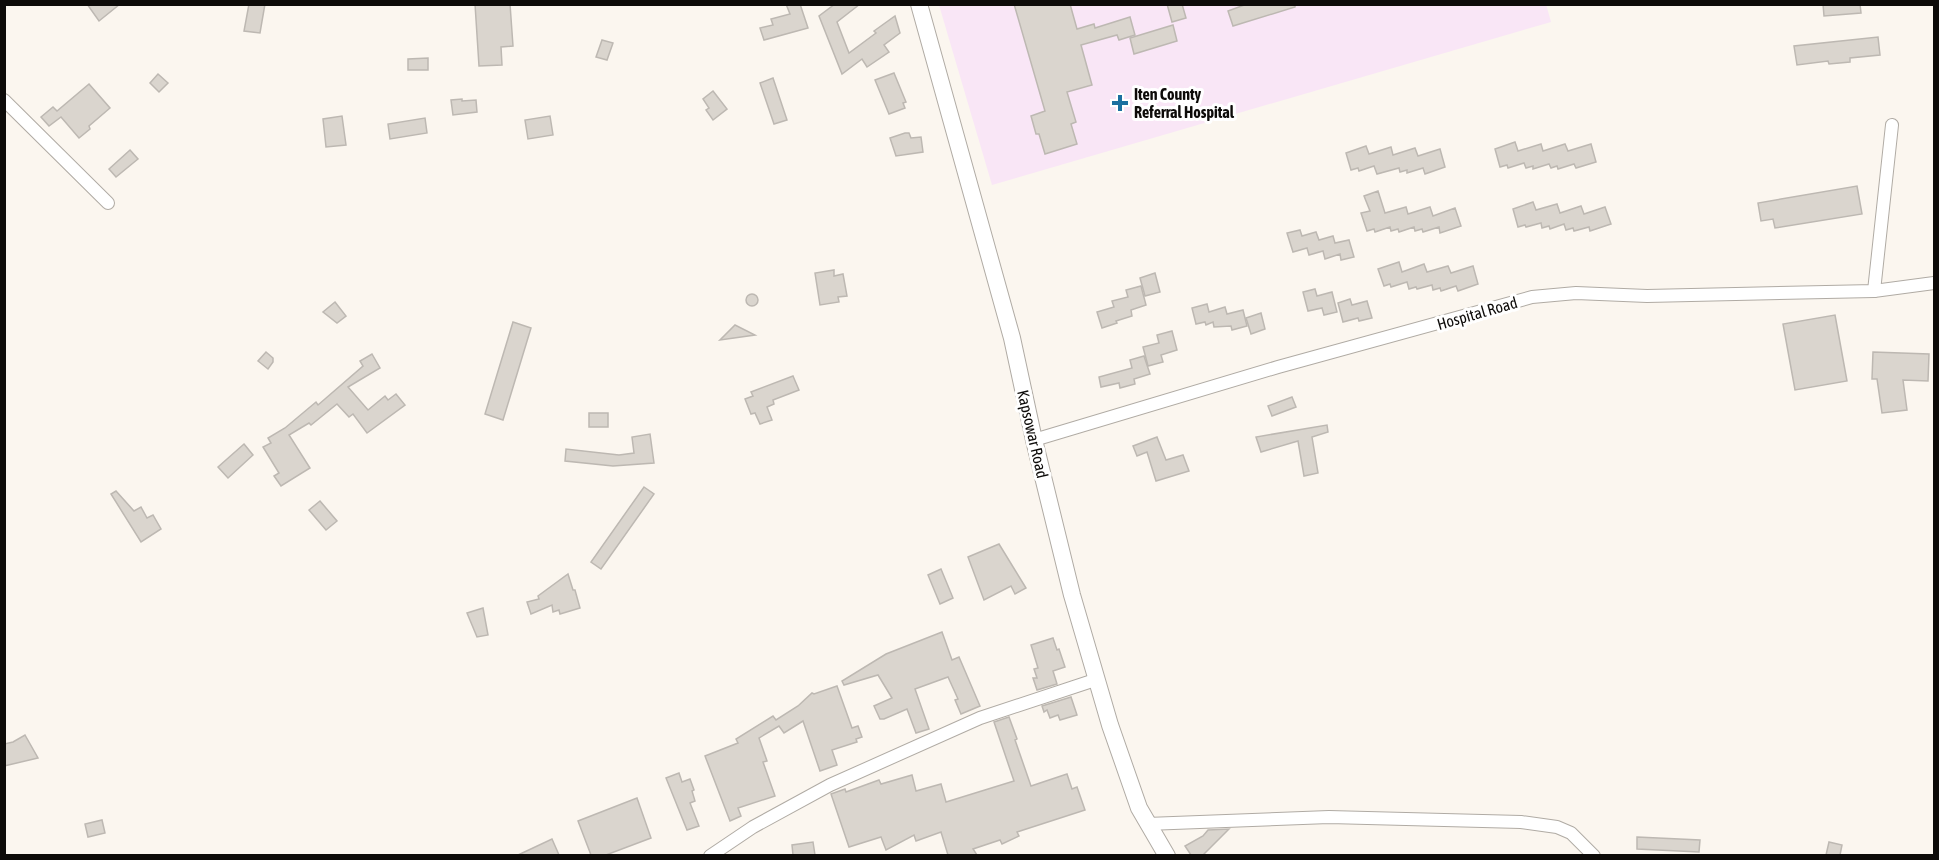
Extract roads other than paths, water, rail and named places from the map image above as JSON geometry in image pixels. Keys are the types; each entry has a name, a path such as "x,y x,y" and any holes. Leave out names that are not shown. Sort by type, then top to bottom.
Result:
{"main road":[{"name":"Kapsowar Road","path":"919,4 1012,339 1072,595 1110,725 1139,808 1167,855"}],"street":[{"path":"4,100 108,203"},
{"path":"1874,291 1892,125"},
{"name":"Hospital Road","path":"1034,440 1278,367 1532,297 1576,293 1647,296 1874,291 1935,283"},
{"path":"710,855 753,827 830,785 980,718 1098,679"},
{"path":"1147,824 1329,817 1521,822 1557,827 1571,833 1594,855"}],"place":[{"name":"Iten County Referral Hospital","path":"1120,103"}]}
